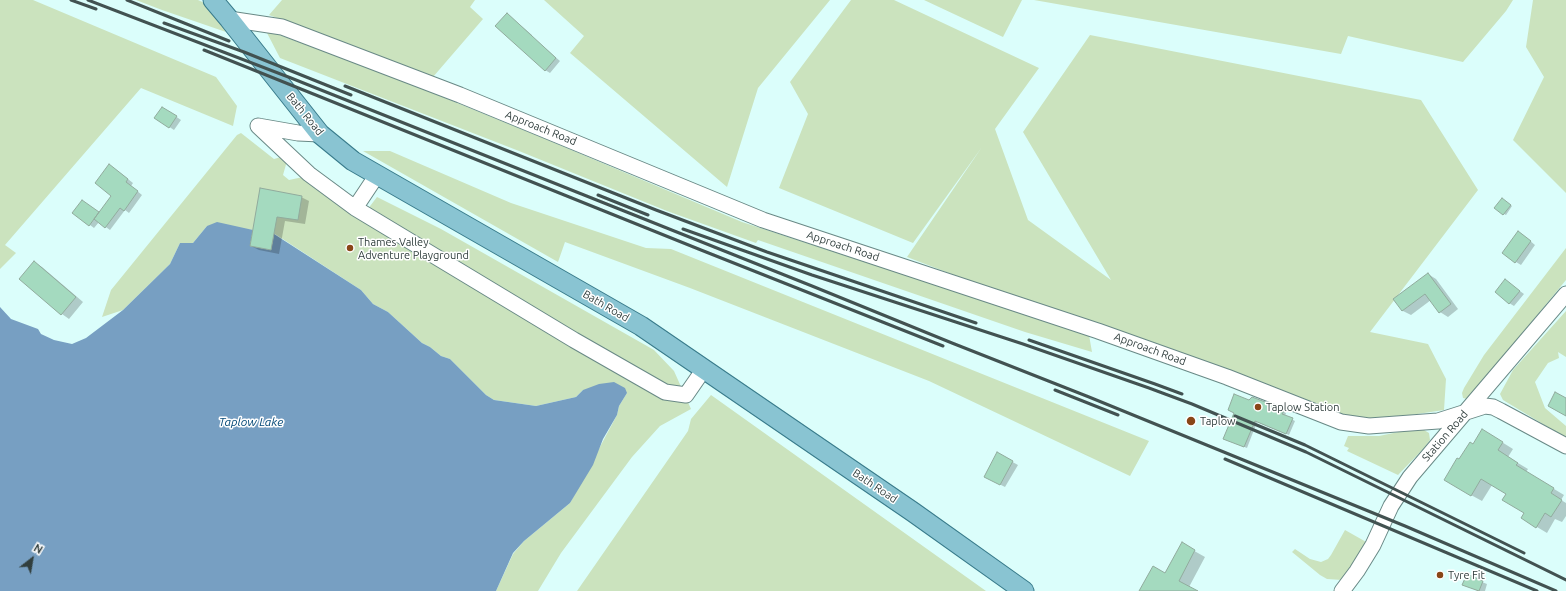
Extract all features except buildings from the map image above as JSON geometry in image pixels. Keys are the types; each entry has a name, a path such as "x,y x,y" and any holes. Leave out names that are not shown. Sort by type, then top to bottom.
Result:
{"main road":[{"name":"Bath Road","path":"213,0 320,134 354,161 641,326 913,512 1024,591"}],"street":[{"name":"Approach Road","path":"229,19 282,27 453,93 763,220 1106,334 1227,377 1341,422 1369,426 1444,420 1485,406 1493,408 1566,446"},
{"path":"320,134 298,133 258,126 309,174 355,208 574,340 665,392 686,395 704,369"},
{"path":"355,208 377,175"},
{"name":"Station Road","path":"1342,591 1357,571 1373,545 1388,512 1405,483 1566,294"}],"green space":[{"path":"0,0 33,0 216,77 237,106 233,126 141,88 5,245 16,253 0,269"},
{"path":"136,0 198,0 211,6 226,32 162,10"},
{"path":"282,0 475,0 470,7 483,19 433,77 269,15"},
{"path":"544,0 830,0 758,88 727,187 570,53 584,36"},
{"path":"851,0 894,0 1039,68 995,129 1028,220 1111,280 1023,132 1090,35 1421,100 1478,190 1370,332 1428,344 1446,379 1444,410 1404,416 1370,418 1339,414 993,290 907,257 982,147 913,243 779,188 808,114 790,82"},
{"path":"924,0 1022,0 1003,37"},
{"path":"1034,0 1513,0 1506,11 1463,62 1348,36 1341,54"},
{"path":"1533,0 1566,0 1566,193 1513,140 1544,77 1526,47"},
{"path":"267,33 277,34 406,82 742,222 1089,335 1092,352 1025,332 758,240 756,243 667,211 519,151 280,58"},
{"path":"241,133 274,159 281,157 287,161 283,175 289,180 303,177 340,207 341,206 361,218 377,197 441,229 654,350 674,371 691,409 660,426 632,457 561,553 538,591 496,591 513,554 524,541 570,503 617,415 619,406 627,393 583,390 576,397 536,406 494,400 486,395 450,359 441,356 430,347 422,343 388,312 373,304 361,290 275,234 271,250 250,246 253,230 207,226 193,243 180,243 170,264 123,310 102,317 111,290 237,135"},
{"path":"363,151 390,151 511,203 646,248 671,249 1149,441 1130,476 929,381 690,288 565,242 558,262"},
{"path":"1566,248 1566,280 1470,397 1467,399 1463,398 1462,393 1464,388 1484,355"},
{"path":"1566,311 1566,357 1558,352 1559,358 1548,363 1535,382 1545,408 1566,426 1566,438 1503,400 1500,394 1513,370"},
{"path":"711,395 986,591 577,591 688,431 691,419"},
{"path":"1418,428 1429,433 1430,440 1398,475 1347,451 1349,448 1344,446 1348,436 1379,436"},
{"path":"1345,530 1368,543 1342,580 1327,579 1292,552 1295,549 1310,559 1321,562 1328,559 1331,555"}],"water":[{"name":"Taplow Lake","path":"217,222 253,230 250,246 271,250 274,234 361,290 373,304 388,312 422,343 430,347 441,356 450,359 486,395 494,400 536,406 576,397 583,390 599,384 614,382 625,388 627,393 619,406 617,415 603,439 593,465 570,503 524,541 513,553 496,591 0,591 0,307 11,319 38,329 41,334 54,340 72,344 86,338 123,310 170,264 180,243 193,243 207,226"}],"railway":[{"path":"71,0 96,9"},
{"path":"88,0 291,78 1089,397 1405,526 1556,591"},
{"path":"127,0 229,41"},
{"path":"164,23 244,52 351,95"},
{"path":"204,50 943,346"},
{"path":"345,86 656,210 767,252 976,323"},
{"path":"598,195 648,215"},
{"path":"683,229 812,275 1023,344 1192,404 1306,452 1566,580"},
{"path":"1029,340 1182,394"},
{"path":"1055,390 1118,415"},
{"path":"1235,416 1305,445 1524,553"},
{"path":"1225,459 1537,591"}],"place":[{"name":"Thames Valley Adventure Playground","path":"350,248"},
{"name":"Taplow Station","path":"1258,407"},
{"name":"Taplow","path":"1191,421"},
{"name":"Tyre Fit","path":"1440,575"}]}
